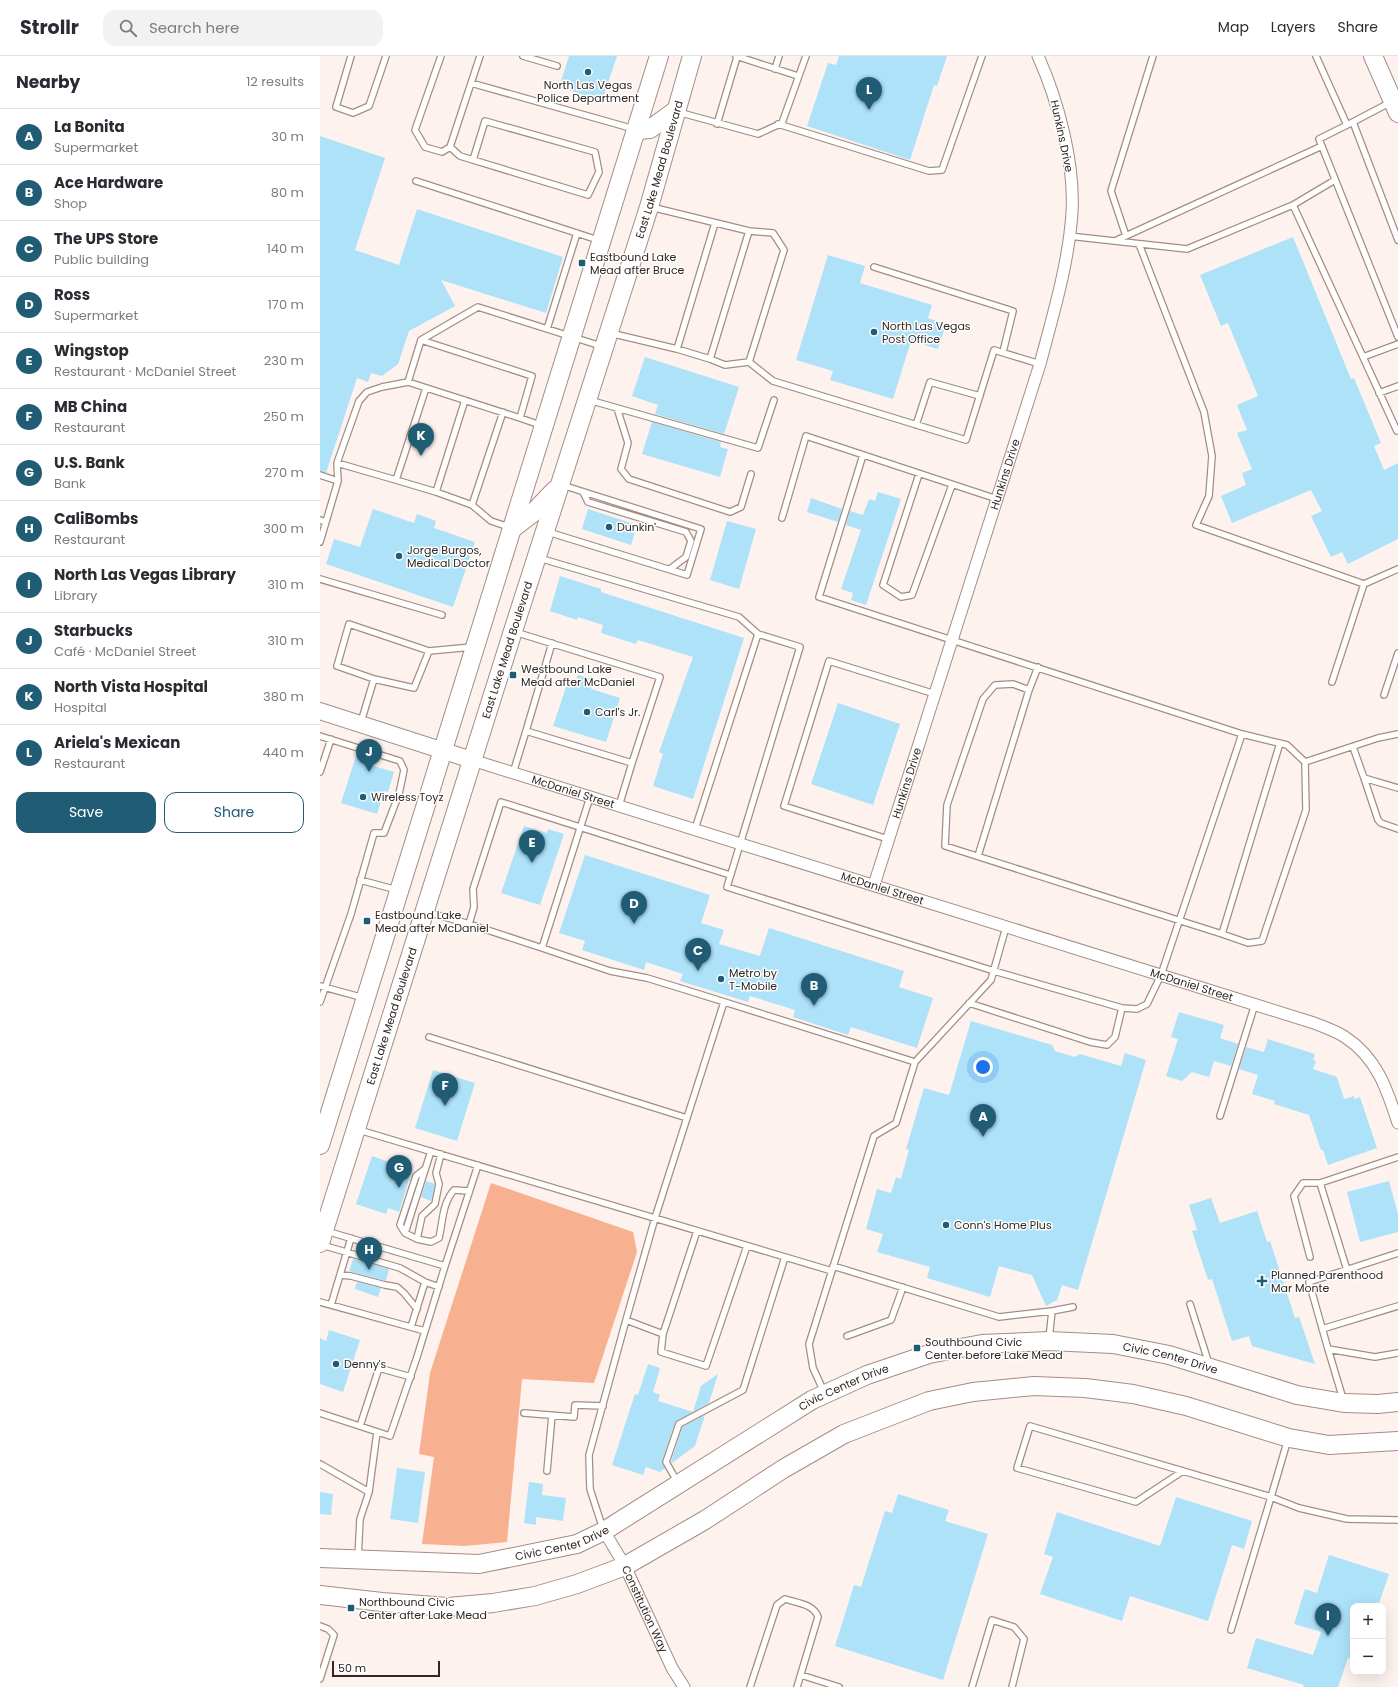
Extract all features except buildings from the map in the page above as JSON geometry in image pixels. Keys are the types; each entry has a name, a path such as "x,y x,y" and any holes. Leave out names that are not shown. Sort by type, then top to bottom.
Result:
{"main road":[{"path":"320,1145 324,1120 366,998 659,56"},
{"name":"East Lake Mead Boulevard","path":"321,1239 648,207 692,56"},
{"path":"1372,56 1396,107"},
{"path":"637,130 650,129 675,111"},
{"path":"513,528 534,512 560,484"},
{"path":"324,1120 356,1129"},
{"name":"Civic Center Drive","path":"320,1558 479,1564 577,1544 604,1531 812,1400 867,1375 929,1354 982,1344 1049,1341 1113,1344 1169,1355 1297,1395 1344,1403 1378,1404 1398,1402"},
{"path":"320,1595 448,1607 493,1604 535,1596 570,1586 625,1566 705,1520 784,1469 844,1434 929,1401 973,1392 1034,1386 1085,1388 1133,1394 1186,1406 1289,1438 1329,1445 1398,1440"}],"street":[{"name":"Hunkins Drive","path":"874,885 1040,364 1059,290 1072,212 1071,179 1063,132 1048,78 1038,56"},
{"name":"McDaniel Street","path":"320,711 513,773 1314,1023 1344,1036 1363,1051 1381,1076 1398,1123"},
{"name":"Constitution Way","path":"604,1531 625,1566 672,1668 684,1687"}],"lane":[{"path":"351,56 336,107 353,113 369,106 386,56"},
{"path":"438,56 415,130 425,146 442,152 450,147 480,56"},
{"path":"523,56 557,66"},
{"path":"717,124 737,56 798,76"},
{"path":"775,68 779,56"},
{"path":"675,111 717,124 758,134 782,123 806,56"},
{"path":"778,124 928,171 942,170 982,56"},
{"path":"1126,236 1111,191 1154,56"},
{"path":"1316,56 1347,125"},
{"path":"471,83 637,130"},
{"path":"1396,107 1353,122 1319,139 1398,337"},
{"path":"450,147 460,156 473,160 588,195 599,172 595,152 485,121 473,160"},
{"path":"1353,122 1398,240"},
{"path":"1115,241 1322,146"},
{"path":"1069,236 1187,249 1293,205 1335,180"},
{"path":"416,181 602,242"},
{"path":"1293,205 1397,432 1398,431"},
{"path":"648,207 749,231 773,233 784,250 749,362"},
{"path":"677,349 715,223"},
{"path":"710,359 749,231"},
{"path":"547,329 577,233"},
{"path":"1139,244 1204,412 1212,456 1209,496 1196,525 1364,584 1398,569"},
{"path":"874,267 1013,311 1003,352"},
{"path":"408,382 421,340 478,307 572,337 677,349 725,365 749,362 773,380 966,440 994,350 1040,364"},
{"path":"421,340 532,376 520,418"},
{"path":"1363,357 1398,344"},
{"path":"320,542 338,481 337,463 359,401 368,392 382,387 408,382 544,426"},
{"path":"916,424 930,382 980,396"},
{"path":"1379,393 1398,386"},
{"path":"396,480 426,388"},
{"path":"587,399 758,448 774,400"},
{"path":"436,492 465,400"},
{"path":"617,408 628,443 621,469 629,479 730,512 741,507 751,474"},
{"path":"472,505 503,412"},
{"path":"782,518 806,436 998,499"},
{"path":"863,455 819,597 1242,734 1287,745 1305,762 1306,810 1262,941 1248,943 945,846 947,805 983,699 995,685 1013,684 1030,690"},
{"path":"337,463 436,492 472,505 491,521 513,528"},
{"path":"919,474 884,585 901,597 912,595 952,485"},
{"path":"320,476 338,481"},
{"path":"545,530 687,575 701,529 560,484"},
{"path":"584,492 588,502 686,532 691,541 686,556 670,569"},
{"path":"320,520 326,522"},
{"path":"536,557 739,617 758,634 800,647 739,843 727,887 994,971 1122,1008 1137,1008 1147,1004 1161,975 1242,734"},
{"path":"320,579 442,615"},
{"path":"1332,682 1364,584"},
{"path":"429,651 414,688 374,678 337,666 349,624 429,651 476,647"},
{"path":"513,631 660,677 619,806"},
{"path":"694,829 758,634"},
{"path":"513,773 552,643"},
{"path":"1384,695 1398,653"},
{"path":"888,839 784,806 829,661 935,694"},
{"path":"978,856 1038,668"},
{"path":"360,724 374,678"},
{"path":"526,731 632,763"},
{"path":"1305,762 1378,738 1398,734"},
{"path":"320,736 400,761 404,770 399,794 384,833 374,832 351,914 322,987 320,1002"},
{"path":"320,772 331,739"},
{"path":"1222,934 1280,744"},
{"path":"1353,746 1378,820 1381,823 1398,829"},
{"path":"1364,778 1398,788"},
{"path":"542,948 590,797"},
{"path":"469,924 474,906 473,889 501,802 730,875"},
{"path":"360,880 399,890"},
{"path":"424,911 469,924 610,971 647,978 915,1062"},
{"path":"826,1394 813,1368 809,1344 874,1136 896,1123 915,1062 991,980 1006,926"},
{"path":"322,987 366,998"},
{"path":"604,1531 590,1490 589,1455 655,1218 724,1002"},
{"path":"969,1003 1090,1042 1108,1045 1115,1037 1122,1008"},
{"path":"1220,1116 1255,1004"},
{"path":"429,1037 687,1118"},
{"path":"356,1129 747,1246 903,1287 999,1317 1073,1307"},
{"path":"431,1151 406,1233 417,1239 431,1242 439,1238 443,1213 448,1197 454,1190 469,1191"},
{"path":"417,1239 422,1216 435,1204 439,1184 436,1173 441,1154"},
{"path":"1310,1257 1294,1196 1303,1183 1320,1183 1398,1157"},
{"path":"320,1413 390,1436 411,1377 478,1165"},
{"path":"1320,1183 1347,1270"},
{"path":"697,1231 663,1334 660,1352 706,1366 747,1246"},
{"path":"330,1305 351,1238"},
{"path":"321,1239 351,1238 445,1266"},
{"path":"321,1239 347,1252 400,1268 425,1282 439,1287"},
{"path":"1344,1403 1309,1282 1398,1253"},
{"path":"679,1484 666,1462 679,1424 743,1390 785,1257"},
{"path":"340,1274 385,1286 397,1287 417,1309"},
{"path":"411,1327 425,1282"},
{"path":"847,1336 891,1320 903,1287"},
{"path":"320,1302 425,1331"},
{"path":"1190,1304 1210,1368"},
{"path":"1322,1329 1398,1306"},
{"path":"1049,1341 1052,1311"},
{"path":"626,1320 663,1334"},
{"path":"1328,1350 1375,1357 1398,1353"},
{"path":"360,1426 379,1368 411,1377"},
{"path":"524,1413 574,1417 575,1405 603,1406"},
{"path":"547,1471 552,1416"},
{"path":"1183,1471 1136,1502 1017,1468 1030,1426 1183,1471 1271,1497 1299,1508 1348,1519 1398,1520"},
{"path":"358,1560 360,1519 369,1492 377,1432"},
{"path":"1231,1630 1289,1438"},
{"path":"320,1464 369,1492"},
{"path":"750,1687 777,1605 785,1600 811,1607 817,1613 818,1617 797,1687"},
{"path":"972,1687 992,1620 1014,1627 1024,1639 1012,1687"},
{"path":"320,1626 328,1629 334,1635 320,1679"},
{"path":"801,1675 839,1687"}],"shaded area":[{"path":"491,1183 633,1232 637,1252 594,1383 522,1379 507,1542 465,1546 422,1544 434,1457 419,1454 430,1373"}],"place":[{"name":"North Las Vegas Police Department","path":"588,72"},
{"name":"Ariela's Mexican","path":"869,110"},
{"name":"Eastbound Lake Mead after Bruce","path":"582,263"},
{"name":"North Las Vegas Post Office","path":"874,332"},
{"name":"North Vista Hospital","path":"421,456"},
{"name":"Dunkin'","path":"609,527"},
{"name":"Jorge Burgos, Medical Doctor","path":"399,556"},
{"name":"Westbound Lake Mead after McDaniel","path":"513,675"},
{"name":"Carl's Jr.","path":"587,712"},
{"name":"Starbucks","path":"369,772"},
{"name":"Wireless Toyz","path":"363,797"},
{"name":"Wingstop","path":"532,863"},
{"name":"Eastbound Lake Mead after McDaniel","path":"367,921"},
{"name":"Ross","path":"634,924"},
{"name":"The UPS Store","path":"698,971"},
{"name":"Metro by T-Mobile","path":"721,979"},
{"name":"Ace Hardware","path":"814,1006"},
{"name":"MB China","path":"445,1106"},
{"name":"La Bonita","path":"983,1137"},
{"name":"U.S. Bank","path":"399,1188"},
{"name":"Conn's Home Plus","path":"946,1225"},
{"name":"CaliBombs","path":"369,1270"},
{"name":"Planned Parenthood Mar Monte","path":"1262,1281"},
{"name":"Southbound Civic Center before Lake Mead","path":"917,1348"},
{"name":"Denny's","path":"336,1364"},
{"name":"Northbound Civic Center after Lake Mead","path":"351,1608"},
{"name":"North Las Vegas Library","path":"1328,1636"}]}
